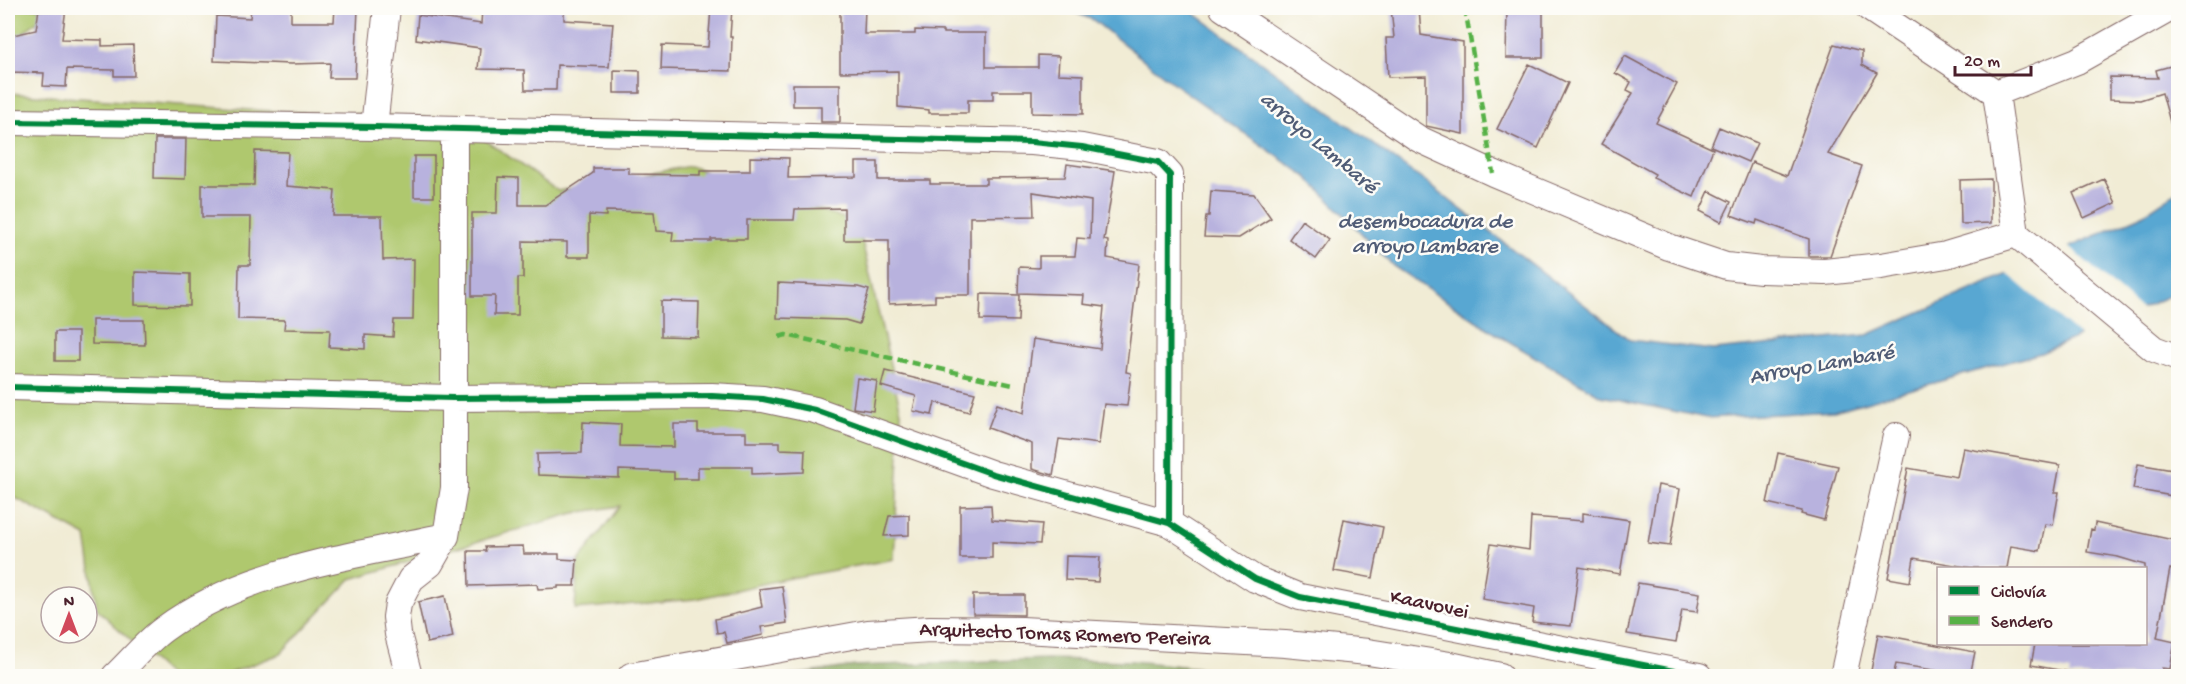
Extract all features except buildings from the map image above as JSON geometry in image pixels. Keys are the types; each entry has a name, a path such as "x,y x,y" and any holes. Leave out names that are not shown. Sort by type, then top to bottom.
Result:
{"street":[{"path":"374,127 387,8"},
{"path":"1223,8 1419,139 1493,173 1669,247 1726,266 1761,270 1825,272 1881,266 2022,239"},
{"path":"1869,8 1996,93 2022,239 2154,349 2178,358"},
{"path":"1996,93 2077,61 2171,8"},
{"path":"8,122 374,127 1032,142 1082,147 1158,162 1170,175 1169,522"},
{"path":"410,676 398,634 396,617 398,604 411,579 430,564 446,536 454,488 454,129"},
{"name":"Kaavovei","path":"8,387 453,398 712,396 764,399 814,410 993,474 1169,522 1255,579 1300,597 1699,676"},
{"path":"1843,676 1896,436"},
{"path":"115,676 163,629 222,595 307,566 446,536"},
{"name":"Arquitecto Tomas Romero Pereira","path":"631,676 868,633 930,629 1022,630 1285,644 1368,652 1450,665 1500,676"}],"green space":[{"path":"8,8 53,8 23,33 8,81"},
{"path":"8,93 251,110 454,118 558,191 690,166 858,223 901,412 894,559 780,580 696,599 575,609 578,562 620,506 574,513 351,579 280,654 222,676 169,676 99,611 99,585 93,585 86,536 8,494"},
{"path":"1047,659 1133,661 1278,676 788,676 855,666"}],"water":[{"name":"desembocadura de arroyo Lambare","path":"1064,8 1187,8 1435,189 1630,340 1713,350 1867,335 2139,217 2178,191 2178,292 2041,353 1834,411 1706,418 1601,396 1498,335 1393,266 1307,177 1177,86 1093,20"}],"pier":[{"path":"2067,245 2143,311 2082,338 2006,272"}],"marked path":[{"path":"1465,8 1493,173"},
{"path":"779,337 786,335 1013,385"}],"cycle path":[{"path":"8,122 374,127 1032,142 1082,147 1158,162 1170,175 1169,523"},
{"path":"8,387 453,398 712,396 763,399 815,410 993,474 1169,523 1255,579 1300,597 1699,676"}],"water label":[{"name":"arroyo Lambaré","path":"1318,144"},
{"name":"Arroyo Lambaré","path":"1822,366"}]}
